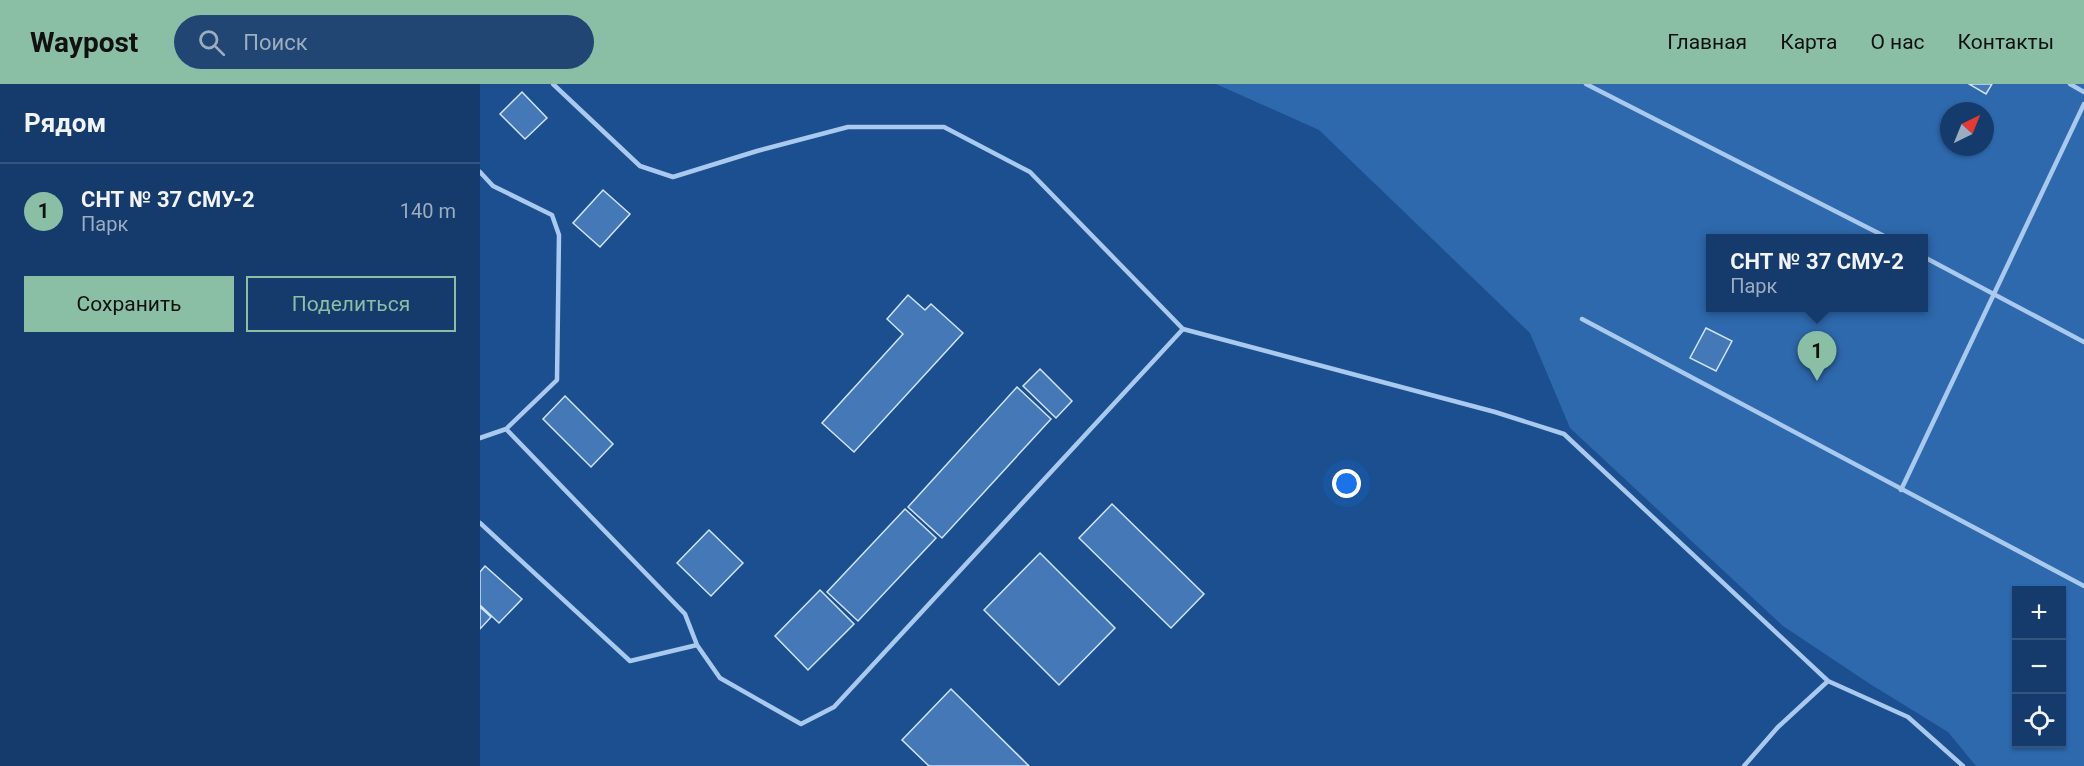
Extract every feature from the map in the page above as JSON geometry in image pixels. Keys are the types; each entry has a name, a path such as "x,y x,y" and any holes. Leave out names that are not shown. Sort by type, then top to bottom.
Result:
{"lane":[{"path":"553,84 640,166 673,177 757,151 848,127 944,127 1030,172 1183,329 1495,412 1564,434 1828,681 1908,717 1963,766"},
{"path":"1587,84 1880,234"},
{"path":"2070,84 2084,92"},
{"path":"1901,490 2084,104"},
{"path":"480,172 493,186 552,215 559,235 557,380 506,429 480,438"},
{"path":"1928,260 2084,342"},
{"path":"1582,319 2084,586"},
{"path":"506,429 685,614 697,645 720,678 801,724 834,706 1183,329"},
{"path":"480,523 630,662 697,645"},
{"path":"1744,766 1778,727 1828,681"}],"shaded area":[{"path":"1216,84 2084,84 2084,766 1976,766 1948,732 1783,626 1570,428 1530,333 1319,130"}],"building":[{"path":"1969,84 1992,84 1986,94"},
{"path":"522,92 547,118 525,139 500,114"},
{"path":"603,190 630,214 600,247 573,223"},
{"path":"908,295 925,310 931,304 963,333 854,452 822,423 903,334 887,319"},
{"path":"1706,328 1732,341 1716,371 1690,358"},
{"path":"1040,369 1072,401 1056,418 1023,386"},
{"path":"1017,387 1051,419 942,538 908,507"},
{"path":"565,396 613,444 591,467 543,419"},
{"path":"1112,504 1204,594 1171,628 1079,538"},
{"path":"905,509 936,538 858,621 827,592"},
{"path":"709,530 743,563 711,596 677,563"},
{"path":"1040,553 1115,628 1059,685 984,610"},
{"path":"485,566 522,599 499,623 480,605 480,572"},
{"path":"820,590 854,624 808,670 775,636"},
{"path":"480,607 491,617 480,629"},
{"path":"951,689 1029,766 929,766 902,740"}],"place":[{"name":"СНТ № 37 СМУ-2","path":"1817,381"}]}
